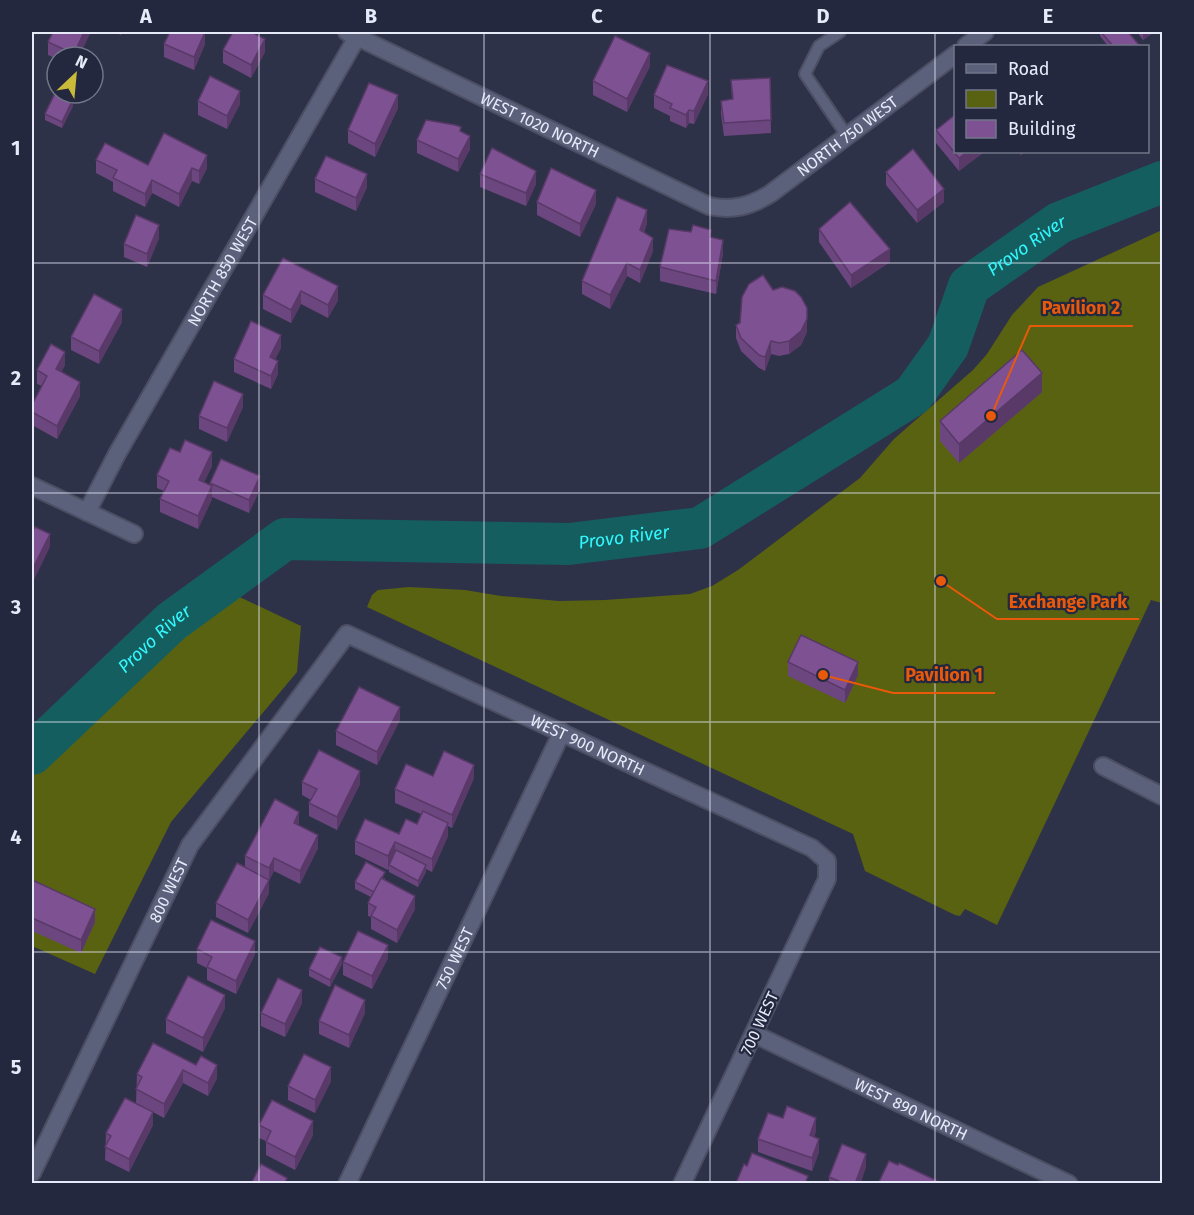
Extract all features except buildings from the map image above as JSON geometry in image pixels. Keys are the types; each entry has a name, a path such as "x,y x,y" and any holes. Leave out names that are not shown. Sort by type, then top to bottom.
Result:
{"street":[{"path":"967,45 985,32"},
{"name":"WEST 1020 NORTH","path":"355,33 709,206 736,208"},
{"name":"NORTH 850 WEST","path":"87,512 117,454 355,33"},
{"name":"NORTH 750 WEST","path":"736,208 751,205 770,194 954,56"},
{"path":"32,486 134,534"},
{"name":"WEST 900 NORTH","path":"347,634 812,848 827,861"},
{"name":"800 WEST","path":"32,1173 190,845 347,634"},
{"name":"750 WEST","path":"347,1184 562,732"},
{"path":"1103,766 1162,796"},
{"name":"700 WEST","path":"682,1184 827,879 827,861"},
{"name":"WEST 890 NORTH","path":"754,1034 1068,1184"}],"lane":[{"path":"840,32 819,46 805,74 847,136"}],"green space":[{"path":"1162,230 1162,603 1151,600 997,925 965,909 960,916 955,915 865,871 853,834 367,607 372,595 378,590 409,587 465,590 559,601 690,594 712,586 738,570 860,478 894,439 973,370 987,354 1012,315 1038,287"},
{"path":"231,593 301,626 297,672 171,822 95,974 32,946 32,771 138,671"}],"waterway":[{"name":"Provo River","path":"32,754 171,622 285,539 569,544 700,528 913,395 948,346 969,286 1059,223 1162,182"}],"place":[{"name":"Pavilion 2","path":"991,416"},
{"name":"Exchange Park","path":"941,581"},
{"name":"Pavilion 1","path":"823,675"}]}
